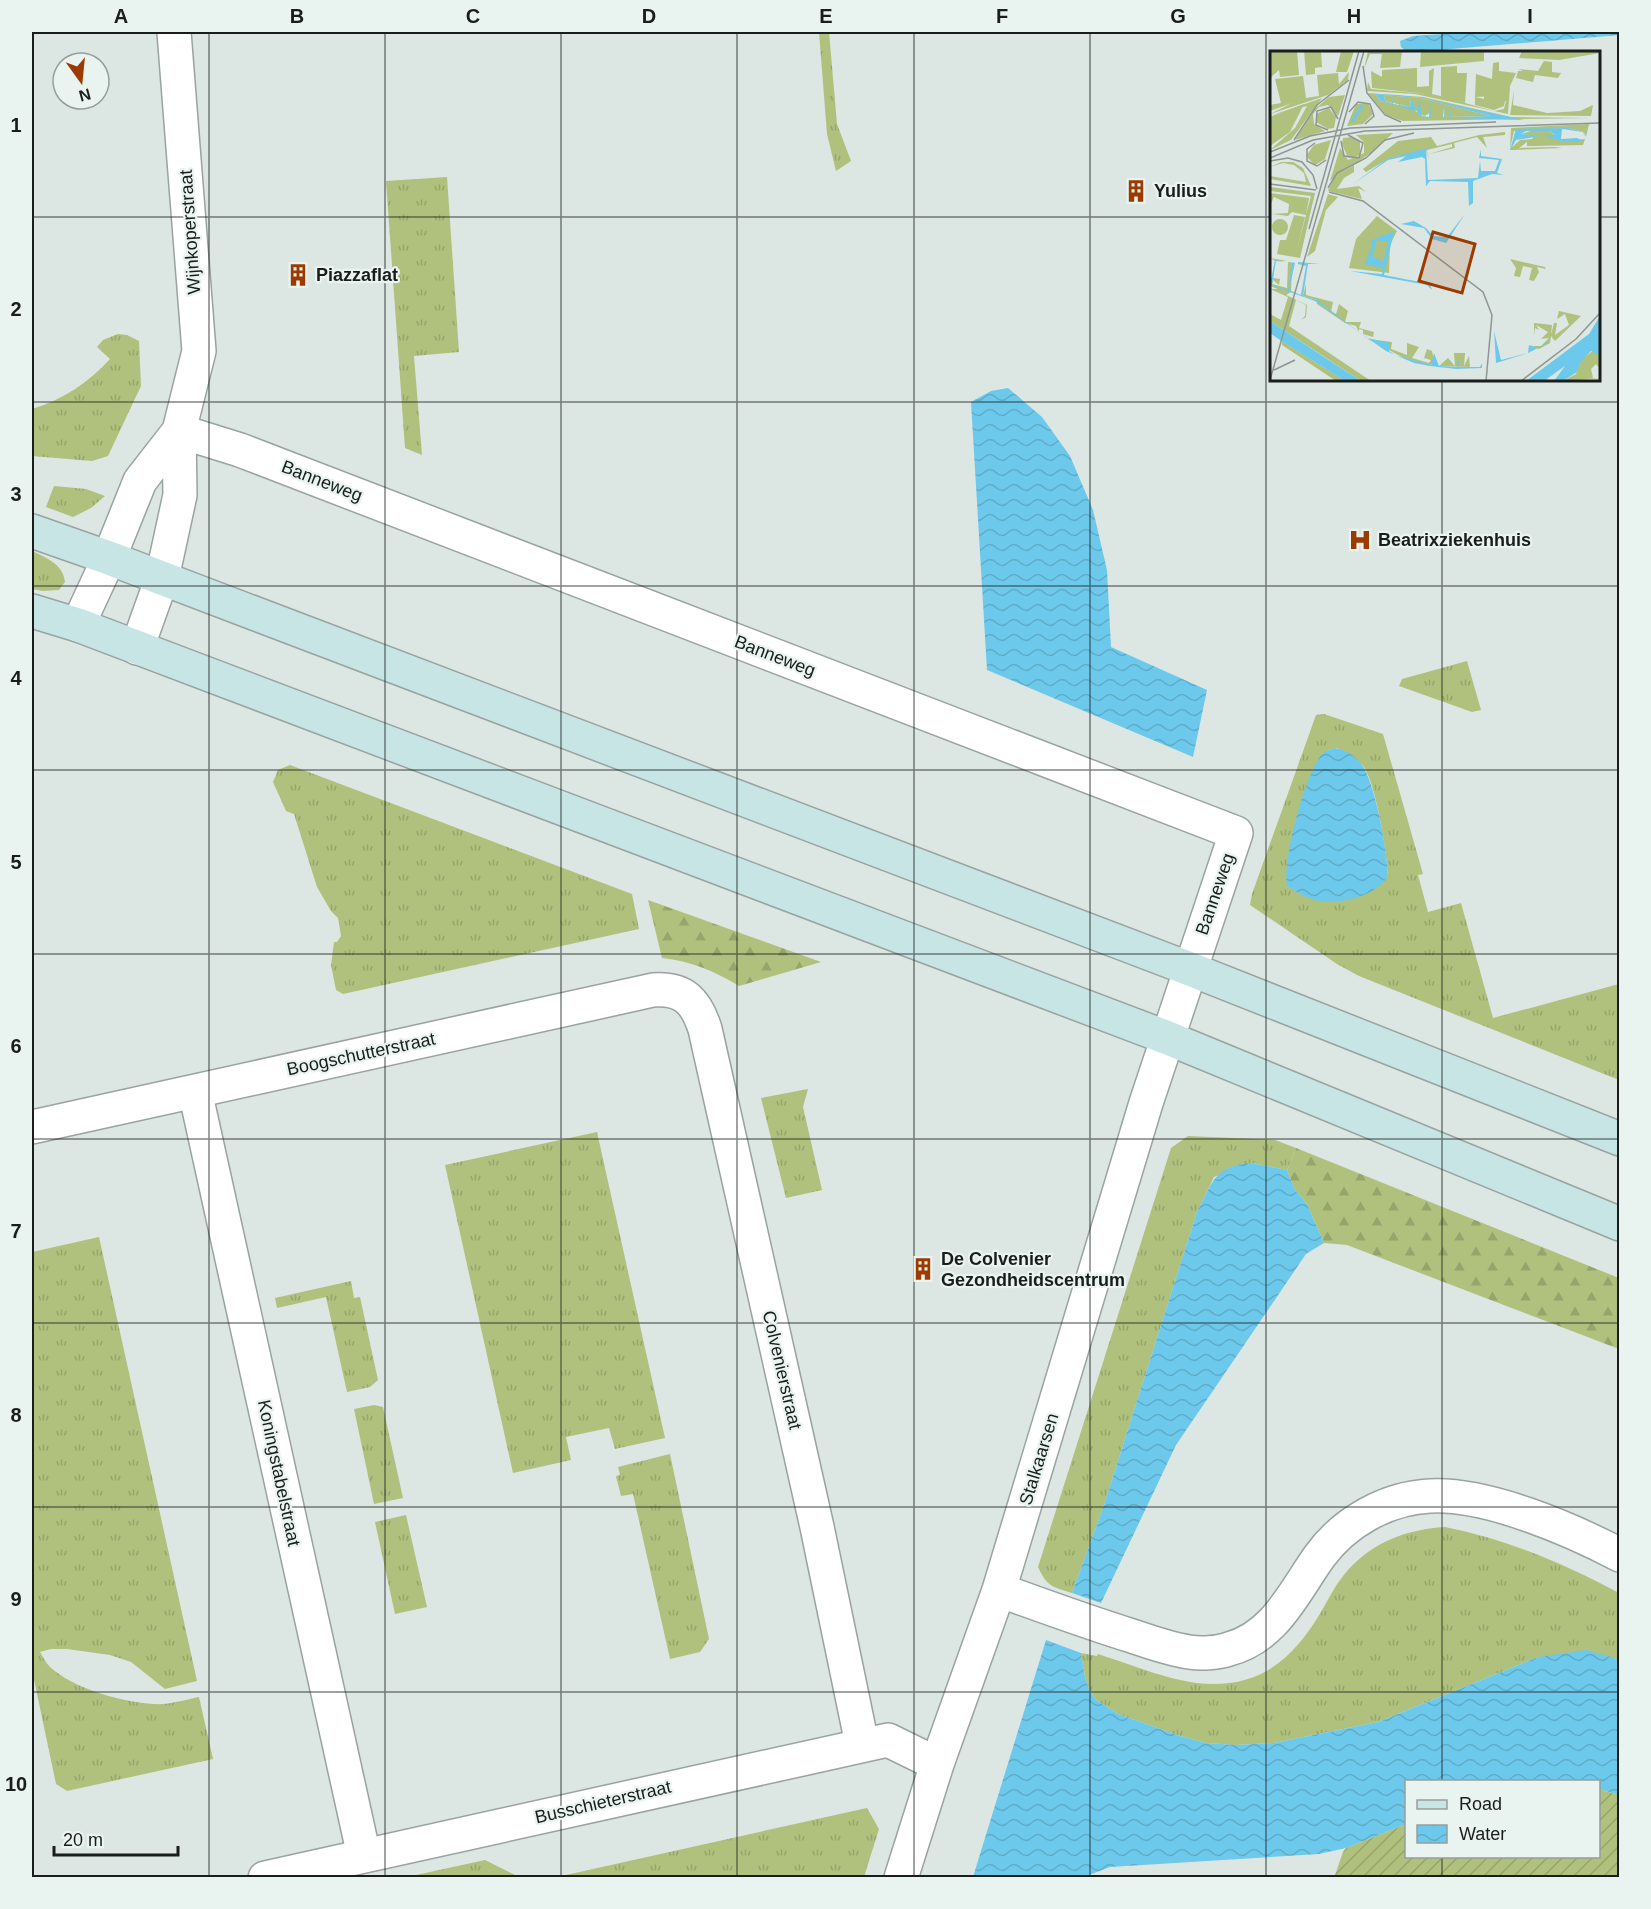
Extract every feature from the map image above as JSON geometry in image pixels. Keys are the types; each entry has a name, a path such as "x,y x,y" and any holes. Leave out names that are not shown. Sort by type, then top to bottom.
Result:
{"main road":[{"path":"32,531 162,578 1190,969 1620,1139"},
{"path":"32,611 78,625 1168,1038 1620,1224"},
{"path":"1584,1210 1620,1214"}],"street":[{"name":"Wijnkoperstraat","path":"137,648 162,578 180,495 179,431 199,351 174,32"},
{"name":"Wijnkoperstraat","path":"78,625 109,558 140,481 179,431"},
{"name":"Banneweg","path":"179,431 240,450 1236,833 1168,1038"},
{"name":"Boogschutterstraat","path":"32,1127 653,990 669,990 689,999"},
{"name":"Colvenierstraat","path":"689,999 700,1013 705,1029 814,1516 862,1744"},
{"name":"Stalkaarsen","path":"901,1878 937,1764 999,1590 1146,1103 1168,1038"},
{"name":"Koningstabelstraat","path":"195,1091 364,1856"},
{"path":"999,1590 1095,1625 1190,1652 1228,1650 1245,1644 1267,1630 1283,1611 1319,1557 1341,1534 1375,1509 1401,1500 1431,1496 1460,1498 1541,1519 1620,1555"},
{"name":"Busschieterstraat","path":"265,1878 862,1744 888,1740 937,1764"}],"green space":[{"path":"819,32 829,32 837,124 851,161 836,171 827,134"},
{"path":"447,177 459,352 414,356 422,455 405,448 386,181"},
{"path":"118,334 127,335 139,341 141,386 108,456 92,461 32,456 32,409 64,396 93,376 110,359 97,347 103,340"},
{"path":"54,486 86,489 105,496 91,508 73,517 46,507"},
{"path":"32,551 58,566 65,582 59,590 32,589"},
{"path":"1467,661 1481,710 1472,712 1399,686 1402,679"},
{"path":"1324,714 1383,734 1423,874 1418,875 1428,912 1461,903 1493,1018 1619,984 1619,1080 1359,976 1337,964 1250,905 1316,715","holes":["1337,748 1364,767 1373,788 1386,852 1388,876 1357,897 1320,901 1292,837 1311,778 1329,750"]},
{"path":"290,765 632,894 639,929 343,994 336,990 331,965 334,942 337,942 341,936 338,918 331,911 317,887 294,814 286,811 273,782 278,770"},
{"path":"648,900 821,962 739,986 702,968 662,958"},
{"path":"808,1089 803,1107 822,1190 786,1198 761,1098"},
{"path":"597,1132 665,1438 615,1449 609,1428 566,1437 571,1460 513,1473 445,1165"},
{"path":"1188,1136 1275,1140 1296,1148 1287,1170 1251,1163 1214,1177 1197,1212 1104,1505 1072,1593 1051,1585 1044,1579 1038,1567 1171,1148"},
{"path":"1296,1148 1619,1278 1619,1349 1347,1245 1324,1243 1307,1204 1295,1190 1287,1170"},
{"path":"99,1237 197,1681 165,1689 131,1662 110,1655 67,1649 40,1652 60,1675 85,1688 113,1697 159,1704 199,1697 213,1759 67,1791 56,1784 32,1670 32,1252"},
{"path":"351,1281 354,1298 360,1297 378,1380 370,1387 347,1392 326,1297 277,1308 275,1298"},
{"path":"374,1405 383,1407 403,1498 374,1504 354,1409"},
{"path":"670,1454 709,1639 700,1652 670,1659 633,1494 621,1496 616,1476 620,1475 618,1467"},
{"path":"406,1515 427,1607 395,1614 375,1522"},
{"path":"1445,1527 1490,1538 1535,1554 1619,1593 1619,1662 1614,1658 1538,1657 1378,1722 1274,1743 1236,1745 1206,1743 1118,1714 1095,1699 1089,1689 1081,1653 1097,1656 1098,1654 1155,1673 1199,1683 1232,1683 1264,1673 1289,1654 1301,1641 1340,1580 1358,1560 1380,1545 1405,1534"},
{"path":"1600,1789 1619,1795 1619,1877 1334,1878 1346,1848 1405,1824 1405,1858 1600,1858"},
{"path":"867,1808 879,1829 864,1877 557,1877"},
{"path":"485,1860 519,1877 407,1877"}],"water":[{"path":"1471,32 1619,32 1620,35 1406,51 1401,47 1400,41 1413,36"},
{"path":"1008,388 1042,417 1070,456 1093,510 1107,570 1111,647 1207,690 1193,757 987,670 971,402 991,391"},
{"path":"1335,748 1354,756 1362,765 1372,786 1386,852 1388,876 1376,889 1349,900 1330,902 1312,899 1287,886 1286,874 1296,818 1315,764 1322,754"},
{"path":"1251,1163 1287,1170 1295,1190 1307,1204 1324,1243 1306,1254 1176,1445 1101,1603 1072,1593 1104,1505 1197,1212 1211,1185 1222,1172"},
{"path":"1046,1640 1081,1653 1085,1677 1095,1699 1118,1714 1206,1743 1236,1745 1274,1743 1378,1722 1538,1657 1587,1650 1614,1658 1619,1662 1619,1795 1600,1789 1600,1780 1405,1780 1405,1824 1346,1848 1319,1854 1110,1867 1084,1877 973,1877"}],"place":[{"name":"Yulius","path":"1136,191"},
{"name":"Piazzaflat","path":"298,275"},
{"name":"Beatrixziekenhuis","path":"1360,540"},
{"name":"De Colvenier Gezondheidscentrum","path":"923,1269"}]}
